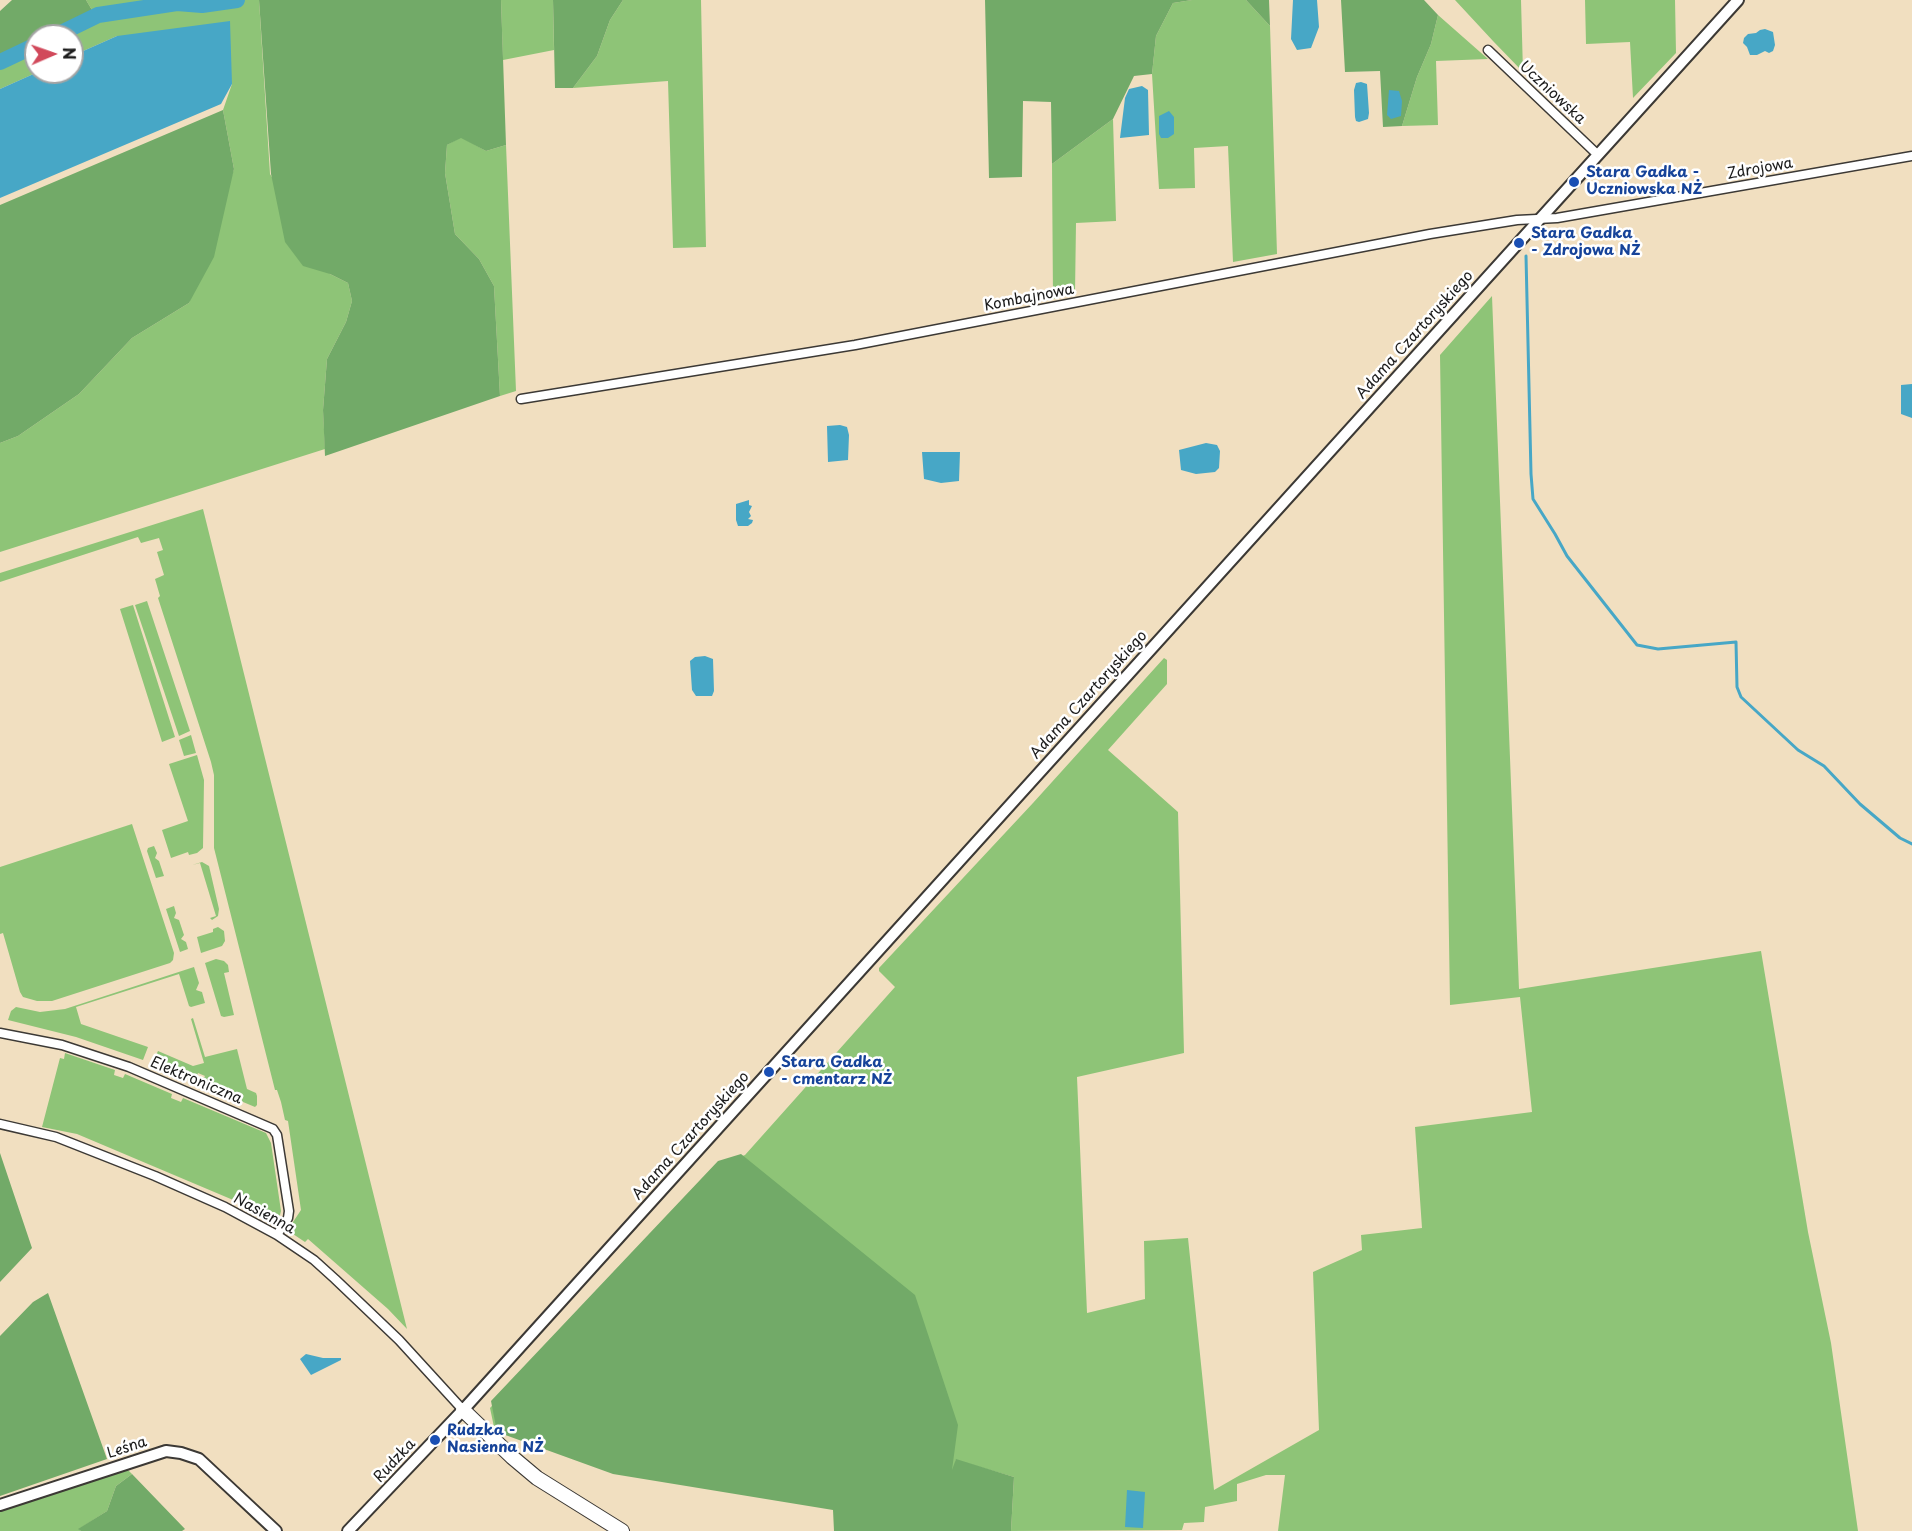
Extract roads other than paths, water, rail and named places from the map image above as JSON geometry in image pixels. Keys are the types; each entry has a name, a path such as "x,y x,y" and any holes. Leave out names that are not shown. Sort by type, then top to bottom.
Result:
{"main road":[{"path":"463,1410 537,1478 622,1531"}],"street":[{"name":"Adama Czartoryskiego","path":"463,1410 1737,0"},
{"name":"Uczniowska","path":"1488,50 1598,155"},
{"name":"Zdrojowa","path":"1541,218 1557,218 1912,156"},
{"name":"Kombajnowa","path":"521,399 855,345 1418,236 1541,218"},
{"name":"Elektroniczna","path":"0,1033 62,1046 119,1064 273,1129 278,1135 289,1211 288,1218 277,1235"},
{"name":"Nasienna","path":"0,1124 56,1137 155,1176 225,1207 277,1235 314,1260 335,1279 399,1340 463,1410"},
{"name":"Rudzka","path":"348,1531 463,1410"},
{"name":"Leśna","path":"0,1505 166,1451 199,1459 276,1531"}],"water":[{"path":"1293,0 1317,0 1319,27 1311,48 1297,50 1291,39"},
{"path":"230,21 232,84 221,104 0,198 0,89 24,78 24,84 84,84 84,51 117,36"},
{"path":"1765,29 1773,32 1775,45 1773,51 1750,55 1743,43 1744,38 1748,34"},
{"path":"1356,83 1367,84 1369,113 1368,119 1359,122 1355,117 1354,90"},
{"path":"1142,86 1148,90 1149,135 1120,138 1125,98 1129,89"},
{"path":"1389,90 1399,91 1402,101 1401,116 1391,119 1387,115"},
{"path":"1169,111 1174,117 1174,134 1168,138 1161,138 1159,116"},
{"path":"1912,384 1912,418 1901,414 1901,385"},
{"path":"827,426 847,427 849,435 848,460 828,462"},
{"path":"1206,443 1217,445 1220,451 1219,468 1215,472 1196,474 1181,470 1179,450"},
{"path":"922,452 960,452 959,481 941,483 924,479"},
{"path":"749,500 749,505 752,506 749,512 751,516 748,519 753,520 752,523 748,526 738,526 736,504"},
{"path":"705,656 713,659 714,691 712,696 696,696 692,690 690,661 695,657"},
{"path":"306,1354 323,1358 341,1358 341,1360 311,1375 300,1359"},
{"path":"1127,1490 1145,1492 1143,1528 1125,1527"}],"waterway":[{"path":"80,24 98,15 177,3 202,5 237,0"},
{"path":"0,62 24,51"},
{"path":"1526,256 1533,499 1567,556 1637,645 1658,649 1736,642 1737,687 1741,697 1798,750 1824,766 1860,804 1900,838 1912,844"}],"place":[{"name":"Stara Gadka - Uczniowska NŻ","path":"1574,182"},
{"name":"Stara Gadka - Zdrojowa NŻ","path":"1519,243"},
{"name":"Stara Gadka - cmentarz NŻ","path":"769,1072"},
{"name":"Rudzka - Nasienna NŻ","path":"435,1440"}]}
